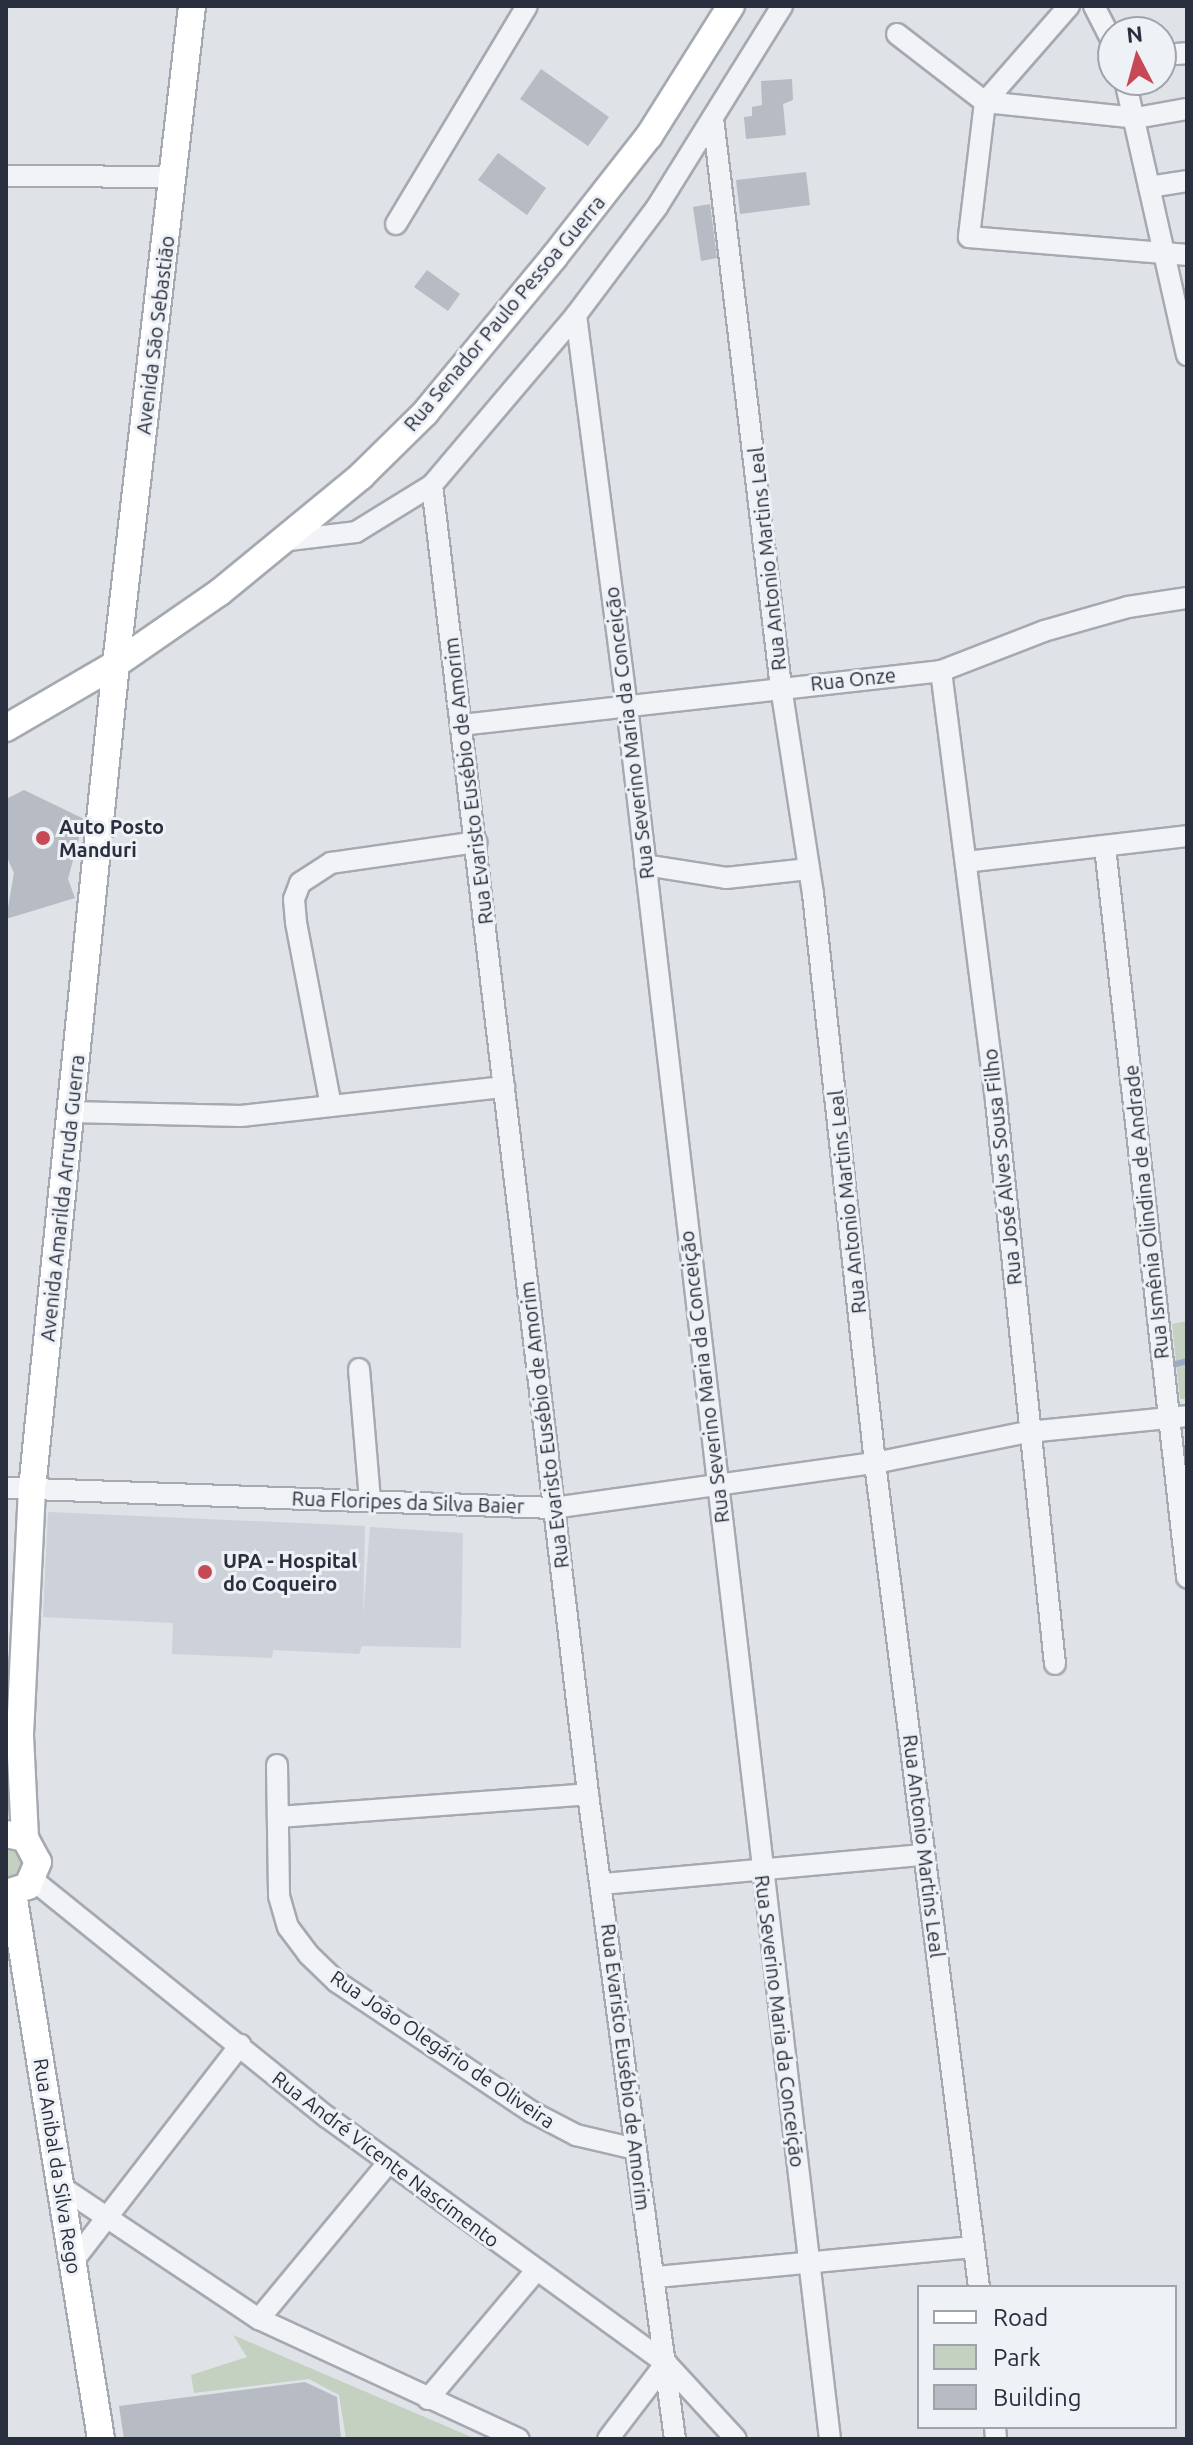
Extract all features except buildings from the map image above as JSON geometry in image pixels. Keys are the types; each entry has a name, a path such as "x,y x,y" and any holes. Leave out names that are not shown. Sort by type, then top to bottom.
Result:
{"main road":[{"name":"Avenida São Sebastião","path":"116,664 192,6"},
{"name":"Rua Senador Paulo Pessoa Guerra","path":"6,728 116,664 289,540 425,413 649,136 731,6"},
{"name":"Avenida Amarilda Arruda Guerra","path":"20,1734 19,1488 70,1112 116,664"},
{"path":"6,1763 20,1734"},
{"path":"15,1836 20,1734"},
{"name":"Rua Anibal da Silva Rego","path":"15,1836 38,1862 17,1889 101,2439"}],"street":[{"path":"396,224 527,6"},
{"path":"289,540 356,532 432,485 576,315 657,207 782,6"},
{"path":"1069,6 985,102 969,237 1166,256 1187,255"},
{"path":"897,34 985,102 1136,118 1187,109"},
{"path":"1130,96 1187,355"},
{"name":"Rua Antonio Martins Leal","path":"713,118 781,687 809,869 875,1463 979,2285"},
{"path":"6,176 174,177"},
{"path":"1149,187 1187,181"},
{"name":"Rua Severino Maria da Conceição","path":"576,315 627,706 761,1869 812,2262 830,2439"},
{"name":"Rua Evaristo Eusébio de Amorim","path":"432,485 588,1794 603,1884 675,2439"},
{"name":"Rua Onze","path":"461,725 941,671 1044,631 1128,607 1187,598"},
{"name":"Rua José Alves Sousa Filho","path":"941,671 1007,1206 1028,1432 1055,1664"},
{"path":"966,862 1187,836"},
{"path":"331,1106 296,922 294,899 300,883 331,863 476,842"},
{"name":"Rua Ismênia Olindina de Andrade","path":"1105,847 1178,1416 1187,1577"},
{"path":"645,865 726,878 809,869"},
{"path":"70,1112 199,1118 504,1087"},
{"path":"359,1369 370,1500"},
{"name":"Rua Floripes da Silva Baier","path":"19,1488 553,1508 875,1463 1028,1432 1178,1416"},
{"name":"Rua João Olegário de Oliveira","path":"277,1765 279,1896 288,1927 337,1982 532,2112 576,2135 635,2149"},
{"path":"278,1817 588,1794"},
{"path":"603,1884 924,1855"},
{"name":"Rua André Vicente Nascimento","path":"17,1889 240,2045 535,2272 666,2363 736,2439"},
{"path":"74,2260 105,2214 240,2045"},
{"path":"259,2319 389,2162"},
{"path":"63,2188 259,2319 519,2439"},
{"path":"656,2277 974,2247"},
{"path":"428,2399 535,2272"},
{"path":"608,2439 666,2363"}],"shaded area":[{"name":"UPA - Hospital do Coqueiro","path":"48,1512 365,1526 363,1617 370,1527 463,1533 461,1648 362,1646 359,1654 273,1650 272,1658 172,1654 173,1623 43,1617"}],"green space":[{"path":"1187,1321 1187,1399 1180,1399 1172,1324"},
{"path":"6,1840 21,1844 27,1872 6,1884"},
{"path":"233,2335 476,2439 346,2439 339,2395 309,2379 194,2393 191,2375 247,2357"}],"waterway":[{"path":"1176,1364 1187,1361"}],"place":[{"name":"Auto Posto Manduri","path":"43,838"},
{"name":"UPA - Hospital do Coqueiro","path":"205,1572"}]}
